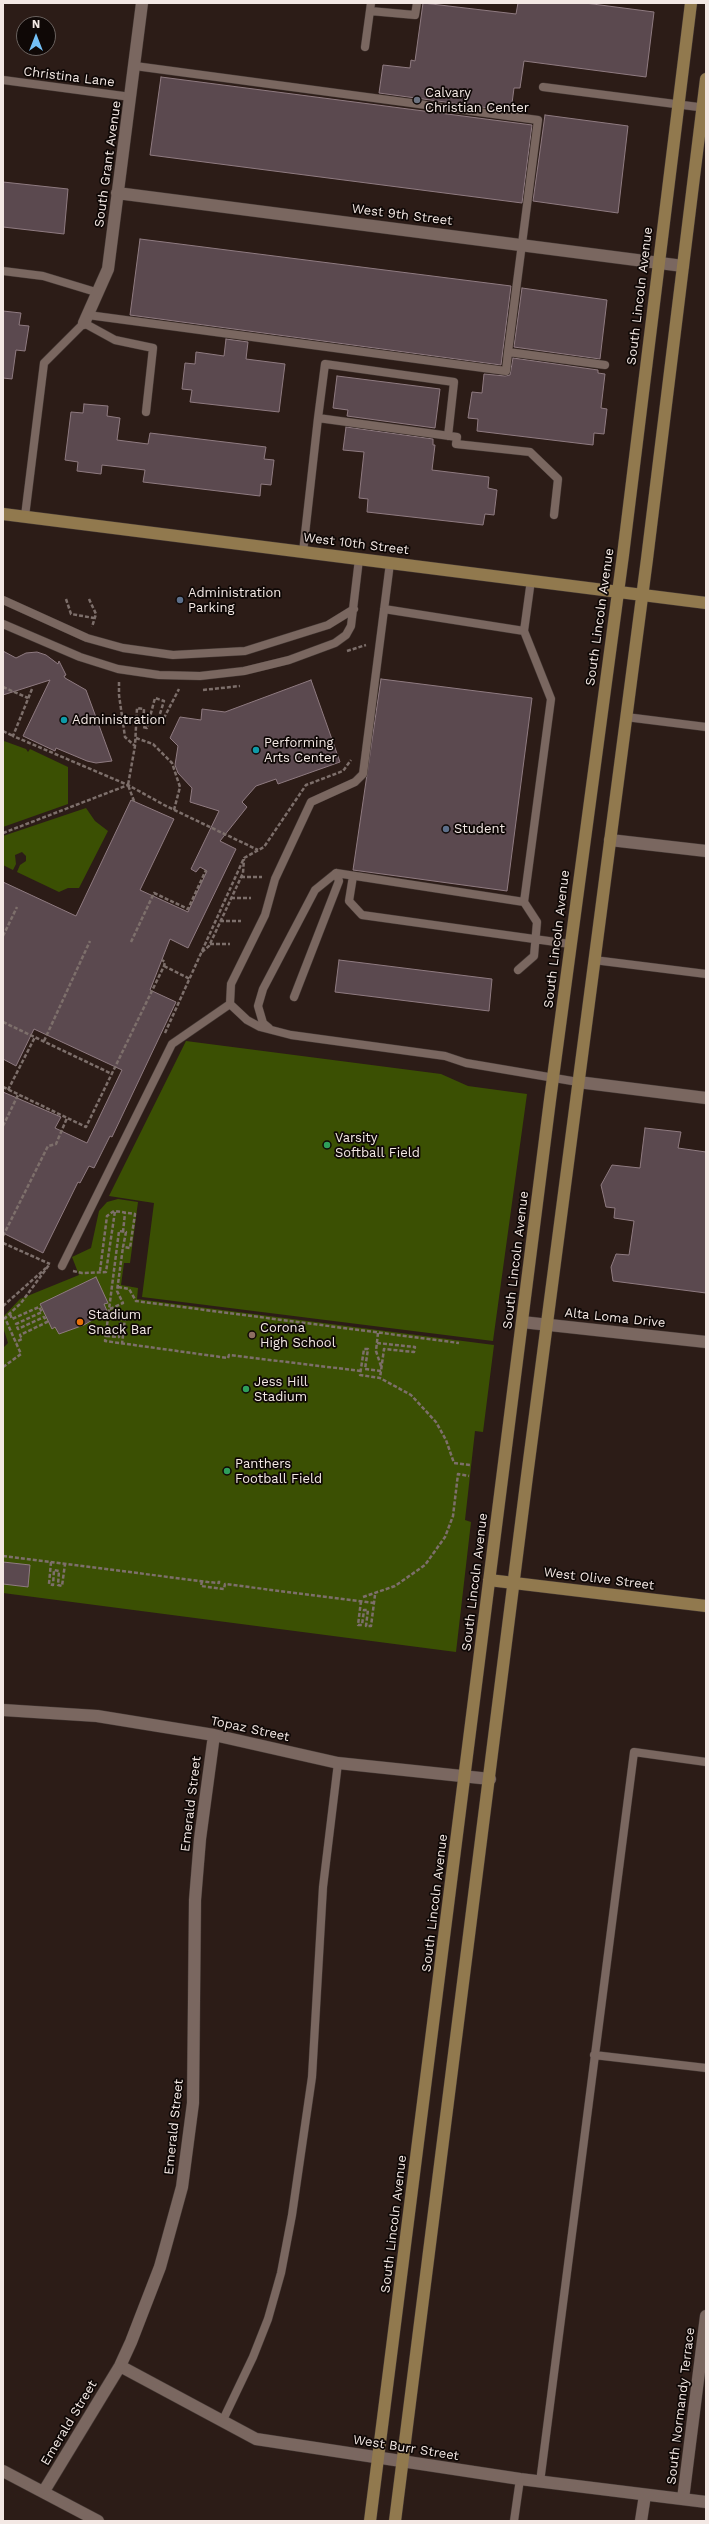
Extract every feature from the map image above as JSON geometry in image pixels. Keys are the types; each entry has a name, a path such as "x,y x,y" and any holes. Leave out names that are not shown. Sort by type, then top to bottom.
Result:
{"main road":[{"name":"South Lincoln Avenue","path":"370,2521 570,944 618,591 691,3"},
{"path":"395,2521 578,1082 704,108 706,79"},
{"name":"West 10th Street","path":"3,514 706,602"},
{"name":"West Olive Street","path":"489,1580 706,1606"}],"street":[{"name":"South Grant Avenue","path":"86,319 108,269 142,3"},
{"name":"West 9th Street","path":"117,193 683,266"},
{"path":"610,840 706,851"},
{"path":"578,1082 706,1098"},
{"name":"Alta Loma Drive","path":"522,1322 706,1342"},
{"name":"Topaz Street","path":"3,1710 97,1716 214,1735 338,1762 490,1779"},
{"name":"Emerald Street","path":"44,2491 120,2366 160,2267 173,2225 188,2148 194,2064 195,1900 200,1839 214,1735"},
{"name":"South Normandy Terrace","path":"683,2499 706,2316"},
{"name":"West Burr Street","path":"120,2366 256,2439 540,2482 706,2502"},
{"path":"3,2471 44,2491 98,2521"},
{"path":"642,2521 645,2495"}],"lane":[{"path":"365,47 370,7 416,15 417,3"},
{"path":"86,319 506,371 538,120 135,66"},
{"name":"Christina Lane","path":"3,80 131,97"},
{"path":"543,87 704,108"},
{"path":"3,271 44,276 99,292"},
{"path":"86,319 115,340 153,348 146,412"},
{"path":"25,516 44,363 86,319"},
{"path":"508,352 605,365"},
{"path":"303,552 325,364 454,382 448,436"},
{"path":"318,418 457,437 456,444 530,452 558,480 554,515"},
{"path":"3,624 80,657 118,669 159,675 200,676 244,671 288,660 335,643 349,631 354,609 359,559"},
{"path":"390,563 362,774 355,782 311,802 275,879 265,915 231,984 230,1004 247,1020 272,1030 445,1056 466,1063 578,1082"},
{"path":"518,970 534,956 537,922 524,902 551,699 524,630 531,580"},
{"path":"3,600 87,638 123,648 173,655 245,651 328,626 354,609"},
{"path":"384,609 524,630"},
{"path":"626,718 706,727"},
{"path":"272,1030 262,1023 258,1006 263,989 315,890 336,873 524,902"},
{"path":"294,997 339,881 336,873"},
{"path":"353,876 349,900 362,915 570,944"},
{"path":"594,960 706,974"},
{"path":"63,1267 172,1044 230,1004"},
{"path":"540,2482 634,1752 706,1762"},
{"path":"222,2422 253,2357 268,2319 281,2273 292,2215 312,2077 323,1887 338,1762"},
{"path":"594,2055 706,2068"},
{"path":"514,2521 520,2479"}],"path":[{"path":"66,599 71,614 94,618"},
{"path":"89,599 96,614 92,628"},
{"path":"365,653 367,638"},
{"path":"119,681 119,695 125,737 135,746"},
{"path":"3,687 28,698"},
{"path":"13,736 32,689"},
{"path":"134,801 128,785 136,738 136,708 144,709 143,727 147,728 155,698 164,701 159,717 164,718 178,689"},
{"path":"3,731 128,785 174,810 258,850"},
{"path":"136,738 153,744 164,752 172,763 177,773 180,788 174,810"},
{"path":"162,1039 244,858 264,846 306,784 343,771 353,755"},
{"path":"3,833 128,785"},
{"path":"202,952 210,944 241,877 244,858"},
{"path":"131,942 154,893 188,909 206,870"},
{"path":"241,877 262,877"},
{"path":"231,898 251,898"},
{"path":"3,936 18,907"},
{"path":"220,921 241,921"},
{"path":"44,1041 90,941"},
{"path":"210,944 230,944"},
{"path":"3,1087 86,1127 164,966 165,962 162,960"},
{"path":"164,966 190,979"},
{"path":"3,1022 112,1074"},
{"path":"8,1090 35,1037"},
{"path":"3,1126 18,1095"},
{"path":"3,1236 48,1146 56,1144 67,1118"},
{"path":"100,1271 107,1216 115,1211 135,1214 130,1248 123,1247"},
{"path":"3,1243 50,1265 63,1267 82,1273 100,1271 106,1272 115,1211"},
{"path":"110,1309 123,1303 118,1288 126,1232 123,1232 125,1213"},
{"path":"123,1232 119,1231 105,1342 228,1358 229,1354 360,1372 360,1375 380,1378 411,1395 425,1409 436,1422 446,1440 454,1463 470,1465"},
{"path":"3,1367 21,1354 5,1318 21,1303 50,1265 53,1258"},
{"path":"3,1306 50,1265"},
{"path":"118,1288 129,1289 136,1301 459,1343"},
{"path":"10,1314 12,1319 39,1307 42,1312 16,1324 18,1329 44,1317 47,1322 20,1335 22,1339 16,1342"},
{"path":"106,1336 119,1337 121,1317 125,1318 122,1344"},
{"path":"378,1333 376,1351 382,1366"},
{"path":"377,1343 415,1347 414,1352 384,1349 380,1378"},
{"path":"360,1372 364,1349 368,1349 365,1369 381,1372"},
{"path":"363,1597 375,1595 407,1580 433,1555 445,1537 453,1516 458,1474 469,1476"},
{"path":"3,1556 219,1583 219,1580"},
{"path":"51,1562 49,1584 53,1584 54,1570 59,1571 58,1585 62,1586 64,1564"},
{"path":"202,1581 201,1586 224,1589 225,1584 374,1603"},
{"path":"360,1601 358,1625 362,1625 364,1610 368,1610 366,1626 371,1626 375,1595"}],"green space":[{"path":"4,741 26,749 28,752 30,749 68,767 68,804 3,827"},
{"path":"86,808 95,821 108,831 79,888 68,888 59,892 17,872 20,865 26,861 26,856 22,852 15,855 16,864 13,870 3,865 3,836"},
{"name":"Varsity Softball Field","path":"186,1041 441,1074 468,1086 527,1094 493,1341 142,1297 154,1203 109,1196"},
{"name":"Jess Hill Stadium","path":"118,1199 138,1202 130,1263 124,1263 121,1285 138,1288 137,1299 494,1345 483,1432 475,1431 465,1520 471,1522 456,1652 3,1593 3,1348 8,1343 3,1327 3,1317 20,1299 79,1275 72,1257 91,1248 99,1211 107,1202"}],"building":[{"path":"423,3 516,14 518,3 585,3 654,12 646,77 524,61 520,88 514,88 511,111 379,93 383,65 410,68 411,60 415,61"},
{"path":"161,77 532,125 522,203 150,155"},
{"path":"545,115 628,126 618,213 533,201"},
{"path":"3,182 68,189 64,234 3,227"},
{"path":"140,239 511,286 501,365 130,315"},
{"path":"522,288 607,300 600,359 514,347"},
{"path":"3,311 21,313 19,325 29,326 25,351 16,350 12,379 3,378"},
{"path":"226,339 248,342 246,359 285,364 279,412 190,402 192,390 182,389 185,363 195,364 196,352 224,356"},
{"path":"513,358 598,370 598,373 605,374 601,408 607,409 604,434 594,433 593,445 477,431 478,419 468,418 472,392 482,393 484,374 510,375"},
{"path":"337,376 440,389 435,428 347,416 348,410 333,408"},
{"path":"84,404 108,406 107,416 120,418 117,440 148,444 150,433 266,447 264,459 274,460 271,485 261,484 260,496 143,482 145,470 102,465 101,474 77,471 78,462 65,460 71,412 83,413"},
{"path":"346,427 433,439 433,445 435,445 432,470 489,477 488,488 497,490 494,515 485,514 483,525 367,512 368,499 359,498 364,452 343,450"},
{"name":"Administration","path":"3,651 16,658 26,653 37,652 46,655 58,664 59,661 66,675 64,676 65,678 86,690 112,761 96,763 87,761 56,748 55,751 23,736 50,680 3,695"},
{"path":"381,679 532,698 507,891 353,870"},
{"path":"311,680 340,762 278,784 276,779 256,786 242,802 247,807 220,841 236,849 188,948 170,939 150,990 176,1002 112,1137 110,1136 94,1168 89,1166 80,1183 78,1182 43,1253 3,1233 3,1092 61,1117 55,1128 87,1143 122,1070 34,1029 16,1066 3,1059 3,882 76,916 131,800 174,819 140,890 188,912 207,871 200,867 196,872 191,869 219,811 190,802 192,788 178,773 175,765 178,746 170,738 180,717 201,720 202,709 225,712"},
{"path":"339,960 492,979 489,1011 335,992"},
{"path":"645,1128 681,1132 678,1148 706,1152 706,1293 613,1281 611,1267 616,1254 629,1255 634,1221 614,1218 615,1208 606,1207 601,1185 612,1165 640,1168"},
{"path":"96,1277 108,1303 104,1304 107,1311 84,1325 59,1334 55,1327 52,1329 40,1304"},
{"path":"3,1562 30,1565 28,1587 3,1584"}],"place":[{"name":"Calvary Christian Center","path":"417,100"},
{"name":"Administration Parking","path":"180,600"},
{"name":"Administration","path":"64,720"},
{"name":"Performing Arts Center","path":"256,750"},
{"name":"Student","path":"446,829"},
{"name":"Varsity Softball Field","path":"327,1145"},
{"name":"Stadium Snack Bar","path":"80,1322"},
{"name":"Corona High School","path":"252,1335"},
{"name":"Jess Hill Stadium","path":"246,1389"},
{"name":"Panthers Football Field","path":"227,1471"}]}
